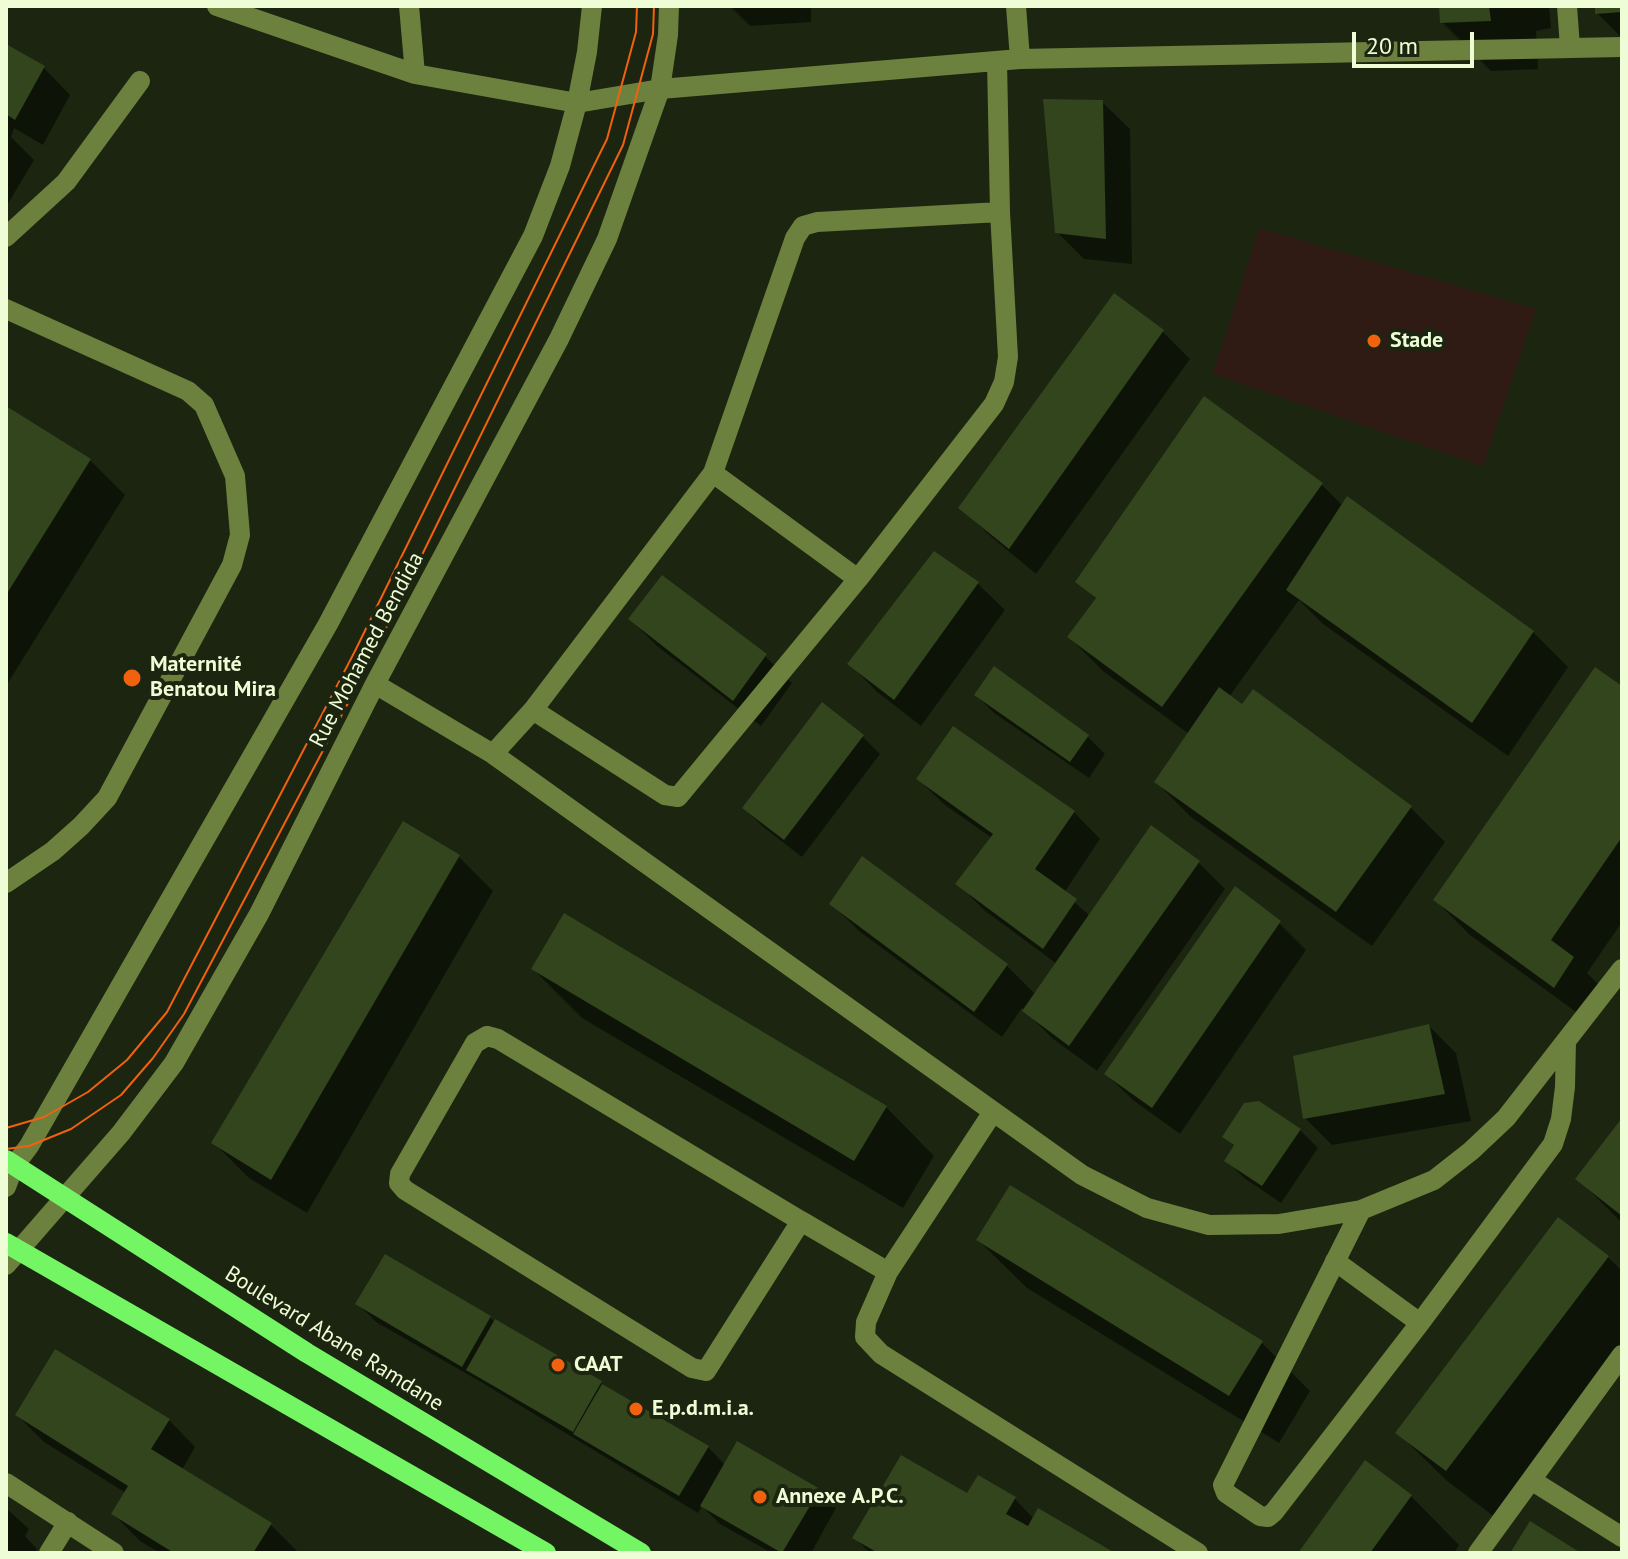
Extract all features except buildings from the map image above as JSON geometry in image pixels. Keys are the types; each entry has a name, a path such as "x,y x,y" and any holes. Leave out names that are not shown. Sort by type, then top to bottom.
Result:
{"main road":[{"name":"Boulevard Abane Ramdane","path":"10,1163 307,1353 641,1553"},
{"path":"10,1253 546,1553"}],"street":[{"path":"217,6 415,74 577,103 660,89 1020,59 1622,47"},
{"path":"409,6 415,74"},
{"path":"6,1187 10,1163 29,1146 320,637 533,236 560,166 577,103 592,6"},
{"name":"Rue Mohamed Bendida","path":"10,1253 66,1197 121,1133 174,1063 259,914 375,684 559,339 607,239 660,89 669,6"},
{"path":"1016,6 1020,59"},
{"path":"1567,6 1570,47"},
{"path":"533,710 665,795 678,797 858,579 994,404 1004,382 1008,357 1000,212 997,61"},
{"path":"6,237 66,182 140,81"},
{"path":"493,754 533,710 713,473 795,238 803,226 817,222 1000,212"},
{"path":"6,309 188,391 204,405 235,476 240,535 232,565 107,798 53,851 6,883"},
{"path":"713,473 858,579"},
{"path":"375,684 493,754 1082,1175 1147,1208 1209,1225 1279,1224 1361,1210 1434,1180 1506,1118 1622,969"},
{"path":"801,1221 711,1366 702,1371 692,1368 405,1190 399,1179 475,1043 487,1036 498,1039 888,1272"},
{"path":"1361,1210 1223,1485 1226,1493 1260,1516 1268,1517 1274,1512 1553,1144 1561,1119 1566,1041"},
{"path":"993,1112 888,1272 865,1329 865,1337 873,1348 1198,1553"},
{"path":"1335,1261 1420,1323"},
{"path":"1478,1553 1622,1355"},
{"path":"1531,1480 1622,1537"},
{"path":"6,1483 114,1553"},
{"path":"49,1553 68,1522"}],"shaded area":[{"name":"Stade","path":"1259,228 1536,309 1483,466 1213,374"}],"tram line":[{"path":"6,1128 44,1117 88,1092 127,1060 167,1012 354,653 607,139 636,32 637,6"},
{"path":"6,1149 29,1146 71,1129 121,1095 153,1058 184,1014 367,667 623,145 653,34 654,6"}],"place":[{"name":"Stade","path":"1374,341"},
{"name":"Maternité Benatou Mira","path":"132,678"},
{"name":"CAAT","path":"558,1365"},
{"name":"E.p.d.m.i.a.","path":"636,1409"},
{"name":"Annexe A.P.C.","path":"760,1497"}]}
